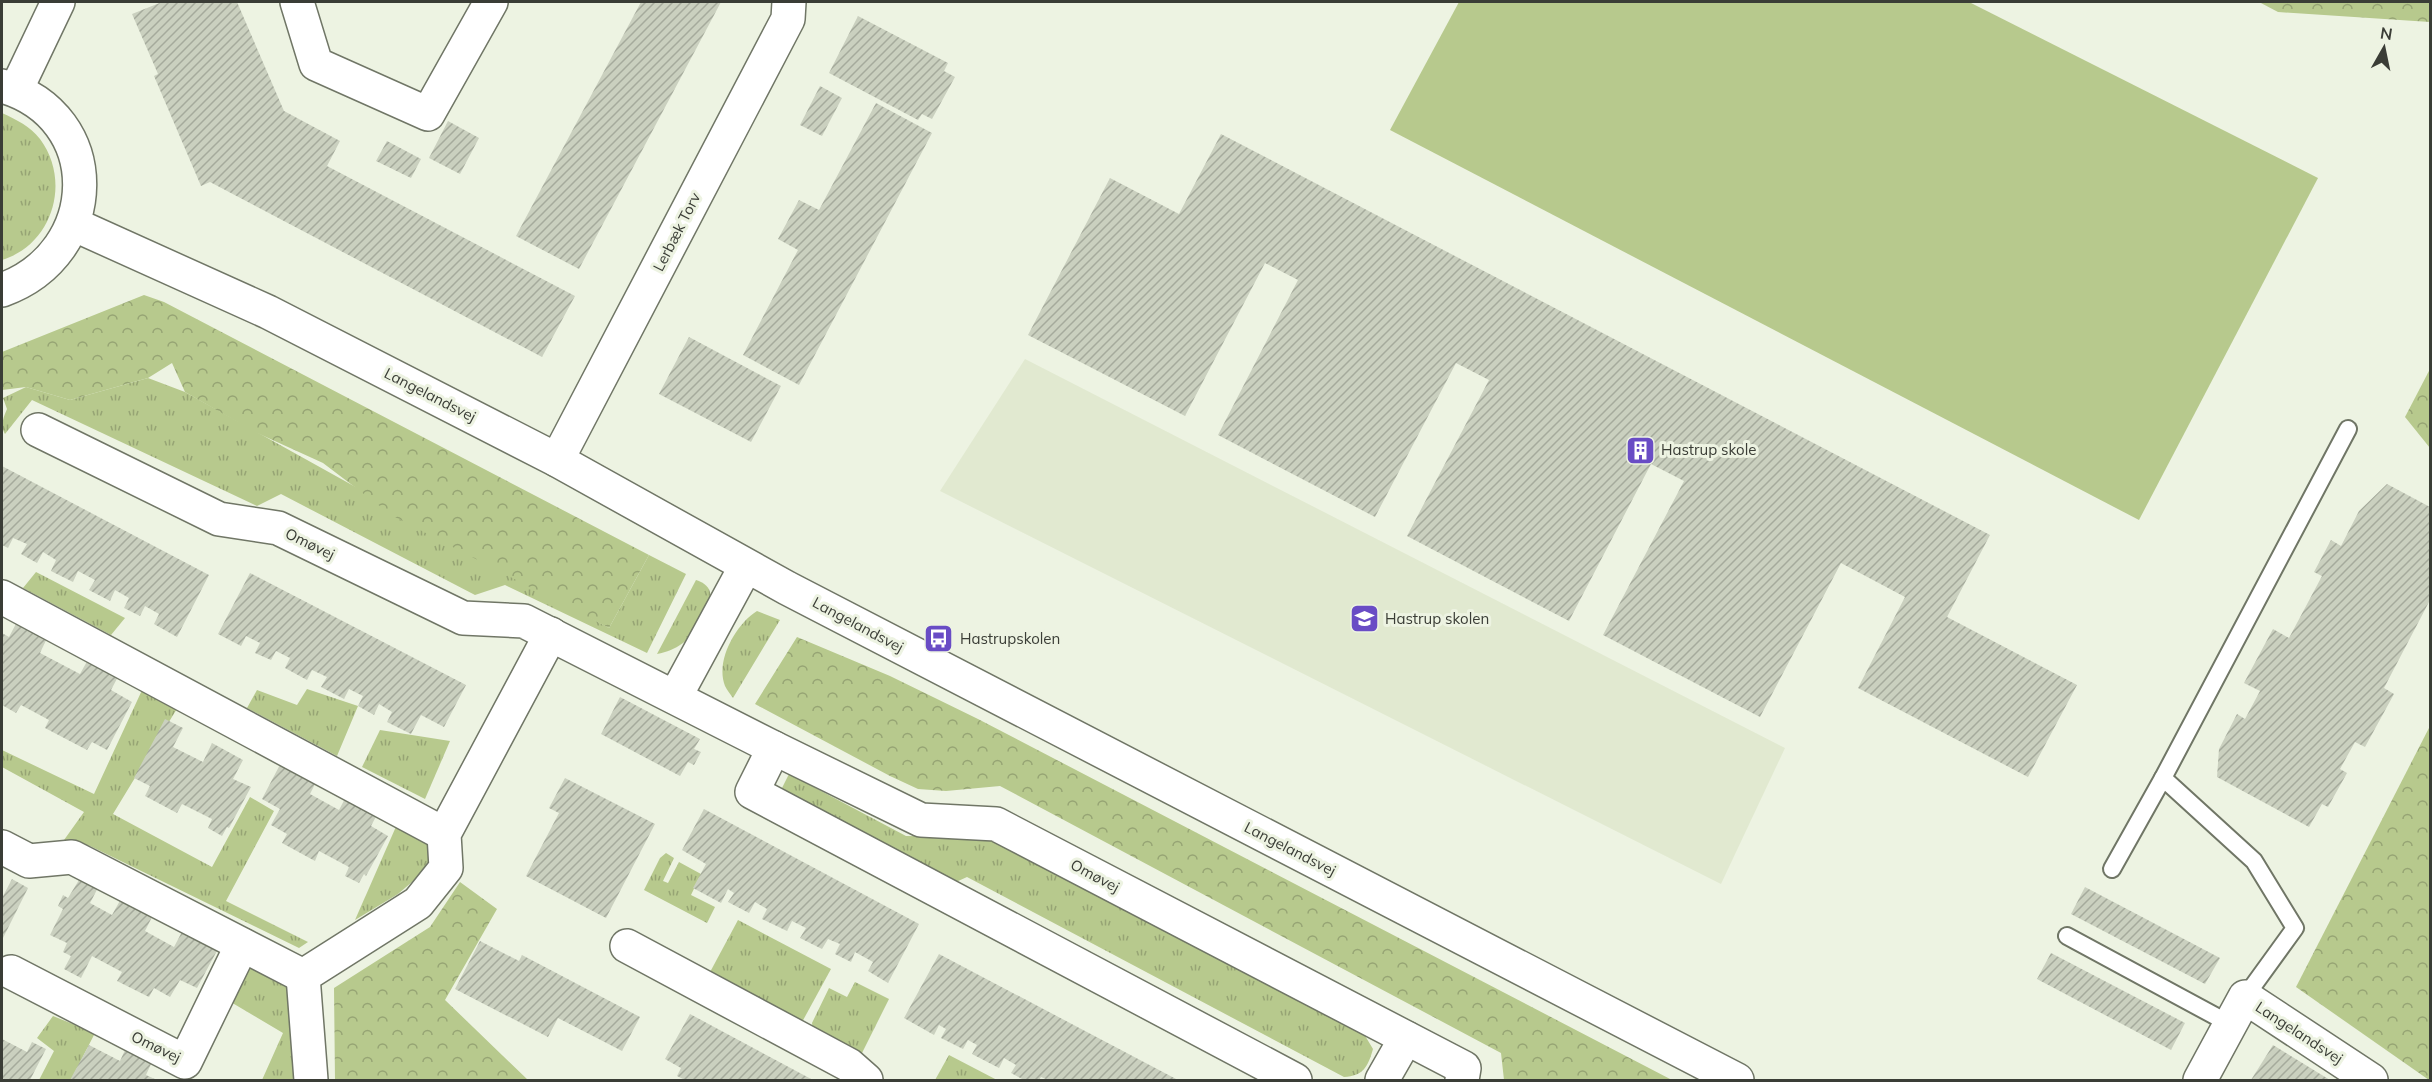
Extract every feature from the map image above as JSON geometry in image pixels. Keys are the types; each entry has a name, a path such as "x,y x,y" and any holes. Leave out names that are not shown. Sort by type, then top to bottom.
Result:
{"street":[{"path":"2,290 36,273 51,260 64,243 79,204 80,183 77,162 70,142 59,124 45,109 9,88 58,2"},
{"path":"297,2 316,64 428,114 491,2"},
{"name":"Lerbæk Torv","path":"557,460 788,19 789,2"},
{"name":"Langelandsvej","path":"73,224 268,312 557,460 746,566 1737,1080"},
{"name":"Omøvej","path":"38,430 219,519 278,528 463,618 524,621 921,820 996,824 1464,1068 1462,1080"},
{"path":"675,697 746,566"},
{"path":"2,597 444,834"},
{"path":"303,976 418,903 446,868 444,834 551,634"},
{"path":"774,748 752,792 1295,1080"},
{"path":"2,847 29,861 72,857 303,976"},
{"name":"Omøvej","path":"11,972 185,1062 242,945"},
{"path":"627,946 849,1065 866,1080"},
{"path":"303,976 311,1080"},
{"path":"2200,1080 2237,1011"},
{"name":"Langelandsvej","path":"2237,1011 2371,1080"},
{"path":"1382,1080 1406,1038"}],"lane":[{"path":"2112,869 2163,778 2348,429"},
{"path":"2067,936 2237,1011 2295,927 2254,861 2163,778"}],"shaded area":[{"name":"Hastrup skolen","path":"1025,359 1785,748 1721,884 940,491"}],"green space":[{"path":"1459,2 1969,2 2318,178 2139,520 1390,130"},
{"path":"2259,2 2430,2 2430,22 2278,12"},
{"path":"2,113 28,127 40,139 50,156 55,174 55,192 52,210 34,241 19,252 2,260"},
{"path":"144,295 164,302 649,555 609,628 393,516 323,463 255,432 185,392 172,363 148,378 70,400 26,387 2,390 2,352"},
{"path":"2430,369 2430,448 2405,417"},
{"path":"148,378 185,392 609,628 649,555 686,574 647,653 505,585 475,595 281,494 257,506 32,400 5,434 3,431 7,409 3,398 26,387 70,400"},
{"path":"36,572 125,618 111,635 23,588"},
{"path":"696,580 708,587 710,592 708,604 701,619 683,643 657,654"},
{"path":"757,611 780,620 733,698 725,686 723,676 725,655 735,634"},
{"path":"797,637 890,676 978,719 1672,1080 1504,1080 1501,1053 1000,786 946,791 918,789 890,776 755,704"},
{"path":"143,688 178,707 113,814 212,867 250,797 274,811 226,901 308,942 299,948 90,846 64,840 84,812 2,767 2,750 94,794"},
{"path":"307,689 358,706 337,756 247,708 257,690 297,705"},
{"path":"2430,726 2430,1080 2429,1080 2296,987"},
{"path":"380,730 450,741 425,799 362,767"},
{"path":"789,774 906,836 985,837 1364,1034 1373,1049 1369,1061 1356,1075 1344,1077 967,877 956,882 781,790"},
{"path":"398,822 435,843 434,863 398,894 355,920"},
{"path":"666,853 674,858 663,881 668,883 679,862 701,874 691,895 715,907 707,923 644,890 660,858"},
{"path":"460,882 497,909 445,1000 528,1080 335,1080 334,988 430,927"},
{"path":"738,920 831,969 801,1024 709,974"},
{"path":"246,958 290,985 294,1080 262,1080 283,1033 224,998"},
{"path":"855,982 889,999 861,1055 813,1030 812,1023 829,988 847,997"},
{"path":"53,1016 95,1033 71,1080 39,1080 54,1051 37,1038"},
{"path":"949,1055 997,1080 935,1080"}],"building":[{"path":"162,2 237,2 284,111 340,141 327,166 575,296 542,357 210,182 201,186 154,76 158,74 132,14"},
{"path":"641,2 721,2 579,269 516,236"},
{"path":"858,16 948,63 944,71 955,77 932,119 922,114 918,120 829,73"},
{"path":"820,86 842,98 822,136 800,125"},
{"path":"876,103 932,133 799,385 743,355 798,250 778,239 799,200 819,210"},
{"path":"448,121 479,138 460,174 429,158"},
{"name":"Hastrup skole","path":"1221,134 1990,535 1947,617 2077,685 2028,777 1858,688 1905,597 1841,563 1760,717 1603,635 1684,481 1651,464 1569,621 1407,536 1489,380 1456,363 1375,517 1218,435 1298,280 1265,263 1185,416 1028,335 1110,178 1179,214"},
{"path":"387,141 421,159 411,178 376,161"},
{"path":"689,337 781,386 751,442 659,394"},
{"path":"2,466 209,575 177,637 154,624 159,614 145,606 140,616 124,608 129,598 115,590 110,601 89,590 95,580 78,571 73,582 51,571 56,560 43,552 37,563 21,554 27,544 13,538 8,548 2,545"},
{"path":"2387,484 2430,507 2430,600 2384,688 2394,694 2365,747 2355,742 2340,769 2347,773 2328,807 2322,804 2309,827 2217,777 2219,749 2237,714 2245,719 2260,691 2244,683 2273,629 2289,638 2322,576 2314,572 2331,540 2341,546 2359,511"},
{"path":"250,573 466,685 444,727 421,715 411,734 387,722 392,712 379,704 374,715 358,706 363,696 349,689 344,699 321,687 327,677 312,670 307,680 285,668 290,658 276,651 271,660 255,653 260,643 246,636 241,646 218,634"},
{"path":"19,618 49,634 40,653 80,674 90,656 121,671 111,690 132,702 107,750 92,742 87,750 45,728 49,720 21,705 16,713 2,705 2,633 9,637"},
{"path":"620,697 700,739 694,749 701,752 694,765 688,762 680,776 601,734"},
{"path":"165,719 183,728 173,747 203,762 212,743 243,760 233,779 251,787 229,828 227,827 222,836 208,828 212,819 182,804 177,813 145,796 150,786 134,778"},
{"path":"284,757 319,776 310,794 339,810 349,791 381,807 371,826 388,836 366,876 364,874 359,883 345,876 349,867 319,851 315,861 282,843 287,834 271,825 280,809 262,799"},
{"path":"565,778 655,824 606,918 526,876 559,813 549,808"},
{"path":"704,809 919,924 888,983 868,971 873,962 855,952 851,962 835,954 840,944 828,939 822,949 800,938 806,928 792,921 787,931 762,919 767,909 755,902 749,913 728,902 734,893 728,889 721,903 693,888 706,864 682,850"},
{"path":"82,875 100,884 90,903 112,915 122,897 154,913 145,931 174,947 184,928 219,947 197,988 180,980 170,997 154,988 149,997 117,981 122,972 92,956 81,978 64,969 71,956 63,952 67,943 50,935 63,909 58,906 63,895 68,898"},
{"path":"12,879 28,888 2,940 2,898"},
{"path":"2085,887 2220,958 2205,984 2071,914"},
{"path":"480,941 519,961 522,955 640,1017 622,1051 558,1018 548,1037 455,989"},
{"path":"2051,953 2185,1023 2171,1050 2037,979"},
{"path":"939,954 1178,1080 1048,1080 1041,1077 1039,1080 1024,1080 1011,1073 1016,1065 1004,1058 999,1068 972,1054 977,1045 968,1040 963,1049 941,1038 946,1029 939,1025 934,1035 904,1018"},
{"path":"690,1014 813,1080 685,1080 677,1076 681,1068 665,1059"},
{"path":"2,1039 27,1052 32,1042 46,1049 30,1080 2,1080"},
{"path":"89,1045 120,1061 125,1050 151,1064 146,1075 157,1080 70,1080"},
{"path":"2273,1045 2330,1080 2251,1080"}],"place":[{"name":"Hastrup skole","path":"1640,450"},
{"name":"Hastrup skolen","path":"1364,619"},
{"name":"Hastrupskolen","path":"939,639"}]}
